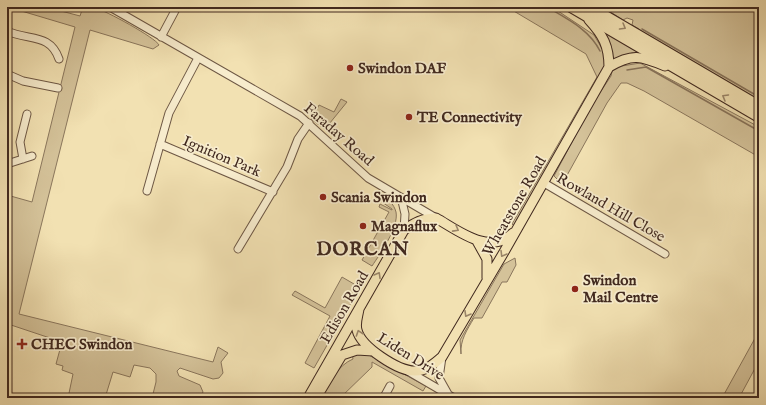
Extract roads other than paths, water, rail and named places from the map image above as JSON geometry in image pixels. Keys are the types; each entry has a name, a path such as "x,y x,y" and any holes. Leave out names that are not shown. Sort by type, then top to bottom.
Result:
{"highway":[{"path":"571,7 587,11 759,106"},
{"path":"587,11 686,74 759,117"}],"main road":[{"path":"587,11 605,41 609,52 608,67"},
{"path":"608,67 624,59 640,57 686,74"},
{"name":"Wheatstone Road","path":"404,369 414,371 423,370 442,357 544,183 608,67"},
{"name":"Faraday Road","path":"436,218 477,241 486,243 499,242 509,236 518,227"},
{"name":"Edison Road","path":"308,398 404,230 420,220 436,218"},
{"name":"Faraday Road","path":"477,241 488,259 486,280"},
{"name":"Liden Drive","path":"359,309 356,324 363,342 374,351 404,369"},
{"name":"Edison Road","path":"316,398 342,355 357,350 374,351"}],"street":[{"name":"Faraday Road","path":"110,7 120,10 161,37 294,113 308,123 363,173 400,198 436,218"},
{"path":"161,37 177,7"},
{"path":"7,31 24,37 44,40 52,44 60,54"},
{"name":"Ignition Park","path":"147,191 171,108 198,58"},
{"path":"7,74 23,81 58,88"},
{"path":"23,159 20,142 27,114"},
{"name":"Ignition Park","path":"238,249 287,167 298,139 308,123"},
{"name":"Ignition Park","path":"160,144 273,192"},
{"path":"7,164 32,156"},
{"name":"Rowland Hill Close","path":"544,183 665,254"},
{"path":"400,198 405,214 404,230"},
{"name":"Wheatstone Road","path":"442,357 439,378 443,388 452,397"},
{"name":"Liden Drive","path":"404,369 452,397"},
{"path":"386,398 384,397 390,386"}],"waterway":[{"path":"547,7 577,25 590,37 600,51"},
{"path":"642,29 759,97"},
{"path":"627,70 646,67 759,131"}],"place":[{"name":"Swindon DAF","path":"350,68"},
{"name":"TE Connectivity","path":"409,117"},
{"name":"Scania Swindon","path":"323,197"},
{"name":"Magnaflux","path":"363,226"},
{"name":"Swindon Mail Centre","path":"575,289"},
{"name":"CHEC Swindon","path":"22,344"}],"district":[{"name":"DORCAN","path":"363,248"}]}
